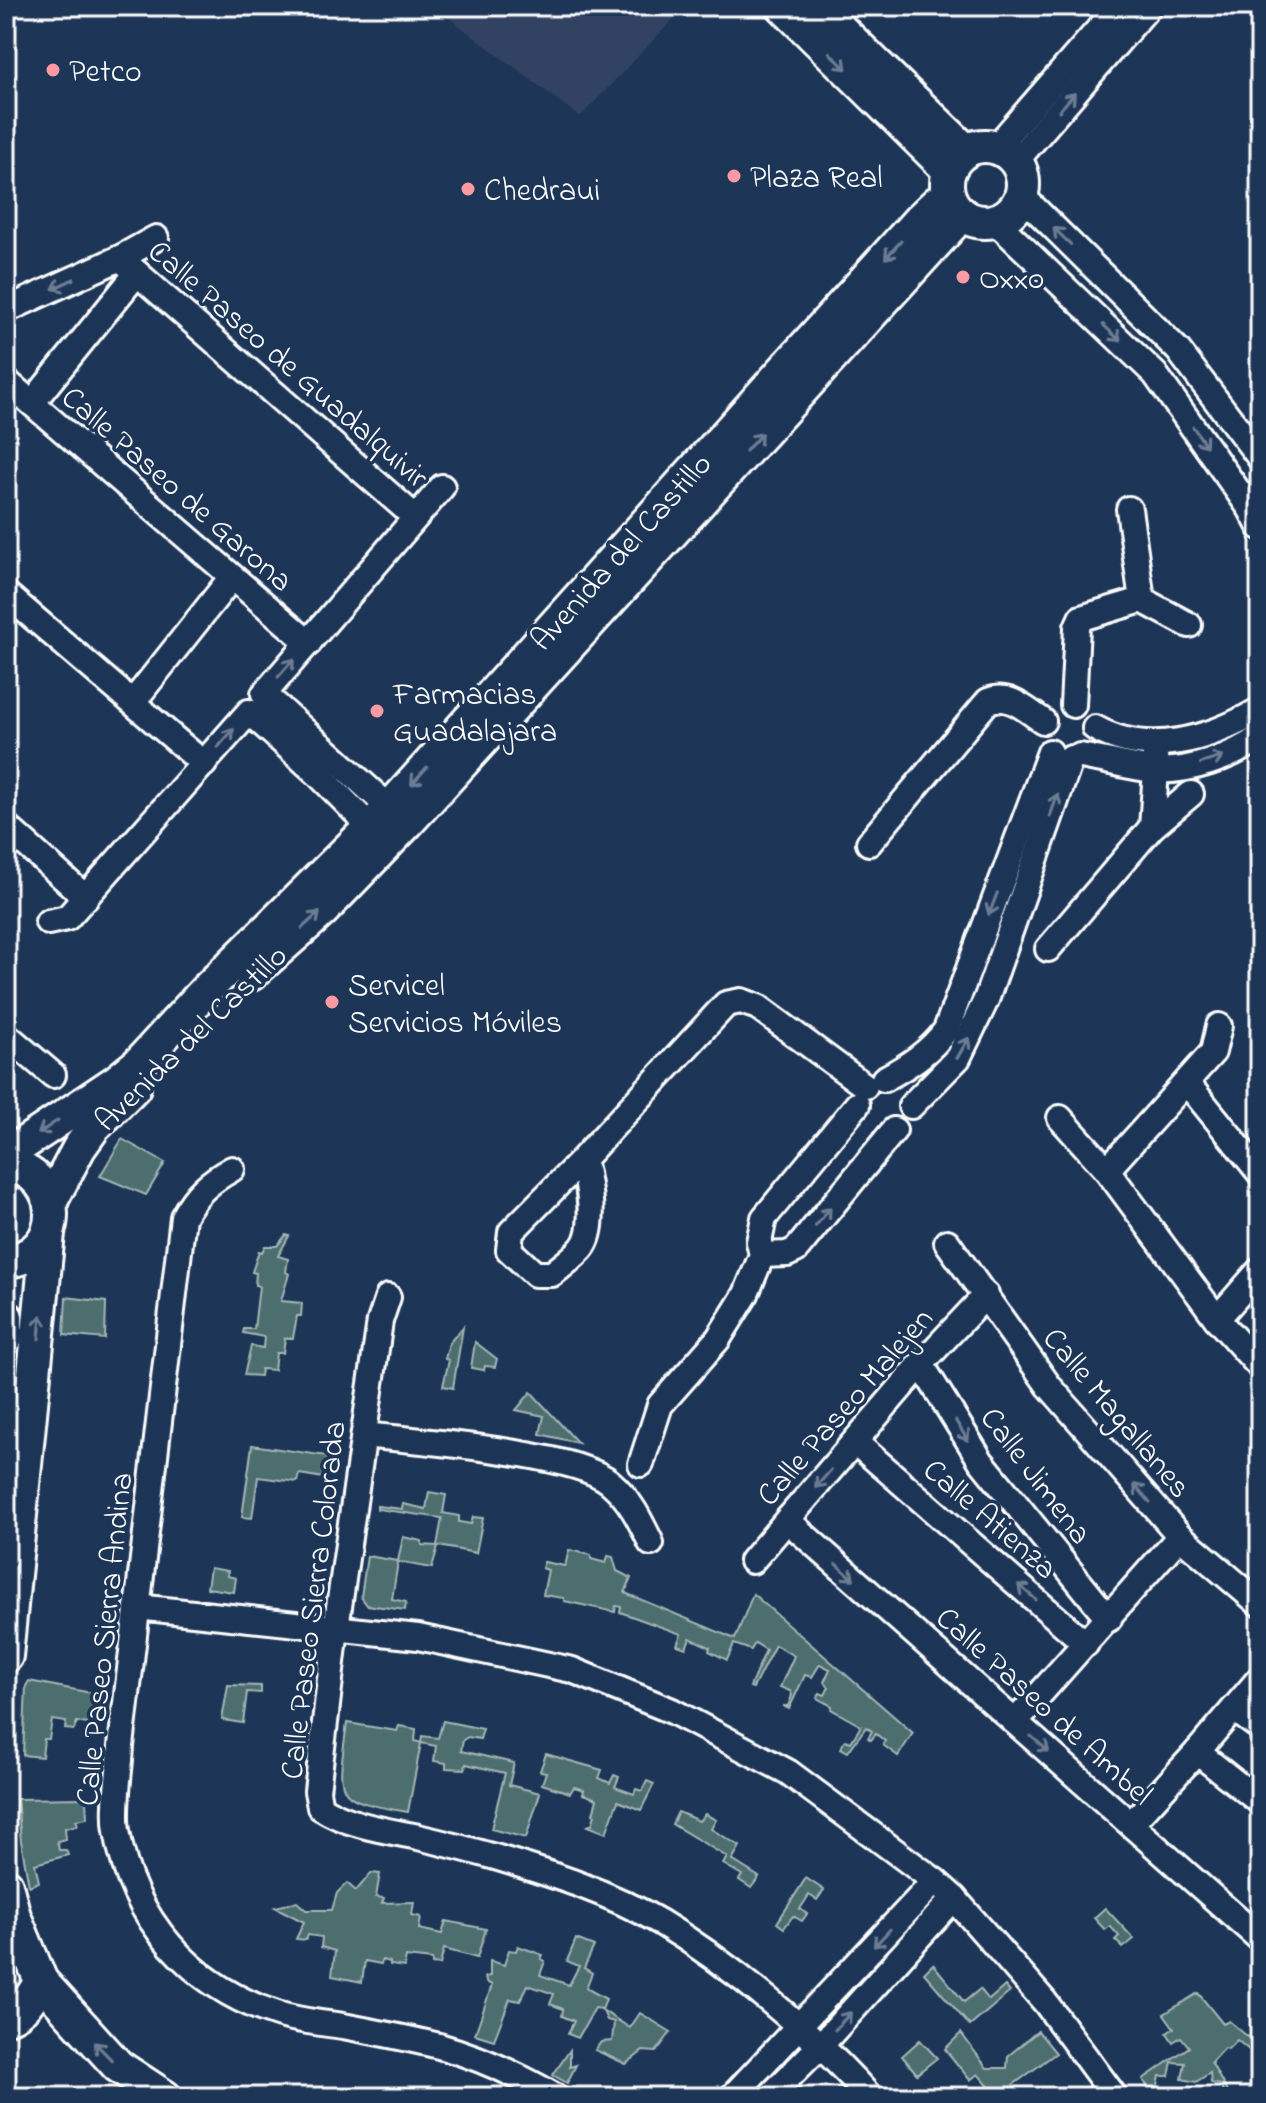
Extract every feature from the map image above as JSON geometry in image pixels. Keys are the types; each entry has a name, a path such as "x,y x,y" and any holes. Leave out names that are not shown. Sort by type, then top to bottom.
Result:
{"main road":[{"path":"783,6 973,173 1022,172 1022,196 1012,211 995,221 983,222 973,173 816,6"},
{"name":"Avenida del Castillo","path":"6,1163 20,1146 138,1064 389,825 919,220 973,173"},
{"name":"Avenida del Castillo","path":"51,1201 79,1148 94,1127 210,998"},
{"path":"6,1163 33,1174 44,1186 51,1201 52,1217 21,1373 6,1656"},
{"path":"6,1261 29,1254 48,1233"},
{"path":"6,1317 6,1338"},
{"path":"6,1885 14,1916 41,1981 118,2066 165,2097"},
{"path":"6,2018 17,2014 28,2004 41,1981"}],"street":[{"path":"973,173 1119,6"},
{"path":"973,173 1149,6"},
{"path":"1022,196 1178,350 1260,458"},
{"path":"995,221 1155,374 1250,508 1260,527"},
{"path":"32,403 128,265 156,238"},
{"path":"6,310 128,265"},
{"name":"Calle Paseo de Guadalquivir","path":"128,265 415,517"},
{"path":"1079,302 1103,276"},
{"path":"1165,388 1190,366"},
{"name":"Calle Paseo de Garona","path":"6,381 309,643"},
{"path":"48,922 67,918 86,898 442,487"},
{"path":"1129,509 1142,600"},
{"path":"133,702 232,577"},
{"path":"6,594 204,764"},
{"path":"1073,705 1077,627 1081,618 1142,600 1189,625"},
{"path":"869,843 988,701 997,697 1007,698 1043,721"},
{"path":"256,703 389,825"},
{"path":"641,1464 660,1405 718,1339 746,1294 762,1255 759,1242 764,1218 869,1090 907,1067 939,1040 946,1030 1067,755 1092,744 1095,728 1088,713 1073,705 1055,708 1043,721 1042,738 1067,755 1156,770 1187,767 1220,758 1260,737"},
{"path":"1095,728 1112,737 1154,745 1183,741 1225,729 1260,710"},
{"path":"1152,827 1156,770 1154,745"},
{"path":"869,1090 865,1124 883,1133 894,1130 903,1125 911,1106 958,1058 981,1012 1067,755"},
{"path":"1048,949 1152,827 1191,794"},
{"path":"6,826 86,898"},
{"path":"583,1159 591,1206 586,1241 552,1274 535,1274 509,1250 511,1232 726,1004 741,1001 758,1007 869,1090"},
{"path":"1107,1170 1213,1052 1219,1026"},
{"path":"6,1035 53,1075"},
{"path":"869,1090 895,1081 903,1087 911,1106"},
{"path":"1187,1083 1260,1173"},
{"path":"1060,1118 1107,1170 1217,1319 1260,1367"},
{"path":"762,1255 787,1254 796,1250 894,1130"},
{"name":"Calle Paseo Sierra Andina","path":"232,1169 206,1184 193,1198 183,1217 121,1746 116,1828 126,1867 143,1907 164,1939 189,1967 227,1992 277,2014 441,2047 499,2067 556,2097"},
{"name":"Calle Magallanes","path":"947,1242 1049,1386 1180,1536 1260,1604"},
{"path":"1217,1319 1260,1270"},
{"name":"Calle Paseo Malejen","path":"752,1561 921,1364 986,1295"},
{"name":"Calle Paseo Sierra Colorada","path":"388,1297 380,1321 336,1628 317,1791 320,1807 336,1817 357,1824 457,1846 542,1871 604,1894 659,1921 733,1973 800,2028 870,2097"},
{"name":"Calle Jimena","path":"921,1364 981,1461 1109,1619"},
{"path":"364,1435 542,1458 580,1467 608,1480 633,1506 651,1543"},
{"name":"Calle Atienza","path":"855,1442 1086,1644"},
{"name":"Calle Paseo de Ambel","path":"787,1520 1260,1939"},
{"path":"1015,1722 1180,1536"},
{"path":"137,1607 418,1637 498,1652 572,1670 672,1711 788,1772 935,1881 954,1898 1045,2002 1115,2097"},
{"path":"1131,1824 1260,1678"},
{"path":"1234,1709 1260,1728"},
{"path":"1197,1752 1260,1802"},
{"path":"732,2097 935,1881"},
{"path":"769,2097 820,2046 954,1898"}],"shaded area":[{"path":"433,6 686,6 580,117"}],"green space":[{"path":"122,1139 165,1163 146,1195 100,1176"},
{"path":"286,1235 289,1236 278,1256 288,1259 286,1272 289,1274 281,1301 302,1303 301,1316 297,1316 293,1338 285,1338 283,1353 276,1353 274,1370 261,1369 260,1376 244,1375 251,1346 263,1348 264,1337 243,1333 244,1329 254,1329 259,1286 255,1285 256,1273 252,1272 259,1251 262,1252 265,1246 277,1246"},
{"path":"66,1297 106,1302 105,1339 64,1335"},
{"path":"463,1327 453,1388 443,1386 449,1343"},
{"path":"475,1342 497,1359 495,1367 485,1366 484,1370 471,1368"},
{"path":"531,1392 578,1443 540,1434 544,1416 516,1410"},
{"path":"252,1445 327,1456 324,1478 299,1474 297,1482 258,1477 252,1518 242,1517"},
{"path":"429,1492 446,1495 443,1513 459,1516 459,1522 471,1524 473,1517 483,1518 476,1553 438,1546 432,1568 398,1562 392,1599 406,1602 405,1610 367,1605 361,1597 367,1556 398,1561 403,1537 422,1541 422,1545 437,1546 442,1518 377,1509 377,1506 402,1509 403,1504 426,1509"},
{"path":"569,1550 591,1555 591,1559 606,1563 608,1556 613,1557 617,1571 631,1578 625,1593 735,1639 753,1594 913,1733 898,1756 883,1745 885,1741 876,1734 871,1740 868,1738 872,1731 866,1727 848,1752 841,1748 845,1740 851,1742 861,1726 817,1698 820,1693 825,1695 829,1687 824,1682 830,1669 820,1664 812,1677 805,1675 789,1709 783,1706 788,1706 792,1695 780,1687 794,1656 775,1645 753,1688 750,1687 766,1650 755,1643 751,1650 734,1644 727,1660 709,1651 710,1647 690,1638 686,1648 677,1645 681,1634 620,1612 621,1607 616,1606 615,1612 543,1595 548,1570 542,1568 544,1562 565,1566"},
{"path":"210,1568 228,1571 227,1576 236,1578 234,1592 207,1588"},
{"path":"29,1681 97,1694 92,1725 77,1722 74,1730 65,1729 66,1722 52,1720 49,1739 44,1739 42,1757 23,1755 26,1686"},
{"path":"228,1685 261,1686 261,1693 247,1692 243,1723 222,1720"},
{"path":"443,1721 483,1729 480,1739 468,1737 463,1740 461,1751 514,1763 509,1785 540,1793 526,1838 491,1829 505,1773 466,1764 465,1769 446,1768 446,1763 434,1761 436,1746 421,1743 422,1736 438,1738"},
{"path":"347,1723 397,1731 399,1726 416,1729 415,1741 421,1743 408,1812 365,1803 352,1798 345,1790 341,1766"},
{"path":"546,1754 602,1770 599,1778 610,1783 614,1775 619,1777 615,1787 634,1794 636,1789 642,1791 647,1781 654,1784 641,1810 618,1801 606,1833 588,1826 595,1815 597,1799 574,1787 570,1793 542,1784 546,1772 540,1771"},
{"path":"86,1798 87,1818 76,1820 78,1825 65,1828 66,1839 57,1841 59,1850 66,1850 68,1855 35,1864 39,1882 29,1886 17,1799"},
{"path":"678,1812 699,1821 705,1814 716,1820 711,1829 740,1846 732,1860 759,1877 751,1888 739,1880 742,1875 723,1864 727,1857 672,1824"},
{"path":"371,1873 380,1874 376,1897 384,1898 382,1903 414,1902 412,1915 421,1917 419,1929 442,1934 446,1921 486,1929 477,1958 444,1949 440,1965 432,1964 432,1960 406,1957 404,1967 382,1960 381,1964 365,1961 362,1982 332,1976 335,1951 321,1947 322,1937 308,1935 306,1940 296,1939 304,1922 275,1907 297,1902 306,1910 332,1910 337,1893 347,1883 356,1891"},
{"path":"806,1878 824,1890 817,1900 809,1895 800,1909 807,1914 802,1921 793,1916 784,1928 777,1923"},
{"path":"1105,1908 1134,1939 1123,1948 1115,1940 1119,1936 1110,1926 1105,1930 1094,1918"},
{"path":"576,1939 594,1946 584,1968 592,1973 586,1988 606,1999 602,2009 595,2008 578,2038 568,2034 574,2021 562,2016 563,2009 550,2004 554,1994 528,1985 520,2001 510,1999 494,2040 475,2034 492,1985 486,1982 485,1977 490,1976 490,1961 504,1965 509,1950 516,1951 518,1946 543,1955 541,1959 545,1961 540,1975 569,1985 579,1966 567,1961"},
{"path":"933,1964 964,2002 980,1989 989,2000 1005,1986 1010,1992 970,2026 924,1973"},
{"path":"1198,1993 1223,2024 1229,2021 1260,2047 1260,2052 1253,2045 1249,2050 1237,2040 1211,2062 1230,2097 1222,2097 1222,2085 1211,2083 1210,2073 1196,2082 1182,2079 1185,2063 1172,2062 1169,2076 1160,2076 1157,2089 1150,2091 1143,2079 1189,2047 1181,2037 1173,2042 1167,2033 1174,2028 1164,2014"},
{"path":"603,2010 630,2028 640,2013 671,2032 656,2052 643,2051 626,2064 595,2050 601,2042 612,2041 614,2022 607,2020"},
{"path":"1038,2031 1056,2053 1013,2085 1021,2097 998,2097 978,2074 970,2080 945,2049 961,2033 987,2068 1007,2068 1008,2056"},
{"path":"920,2040 937,2058 917,2074 902,2056"},
{"path":"570,2050 570,2067 576,2065 567,2083 553,2075"}],"place":[{"name":"Petco","path":"53,70"},
{"name":"Plaza Real","path":"734,176"},
{"name":"Chedraui","path":"468,189"},
{"name":"Oxxo","path":"963,277"},
{"name":"Farmacias Guadalajara","path":"377,711"},
{"name":"Servicel Servicios Móviles","path":"332,1002"}]}
